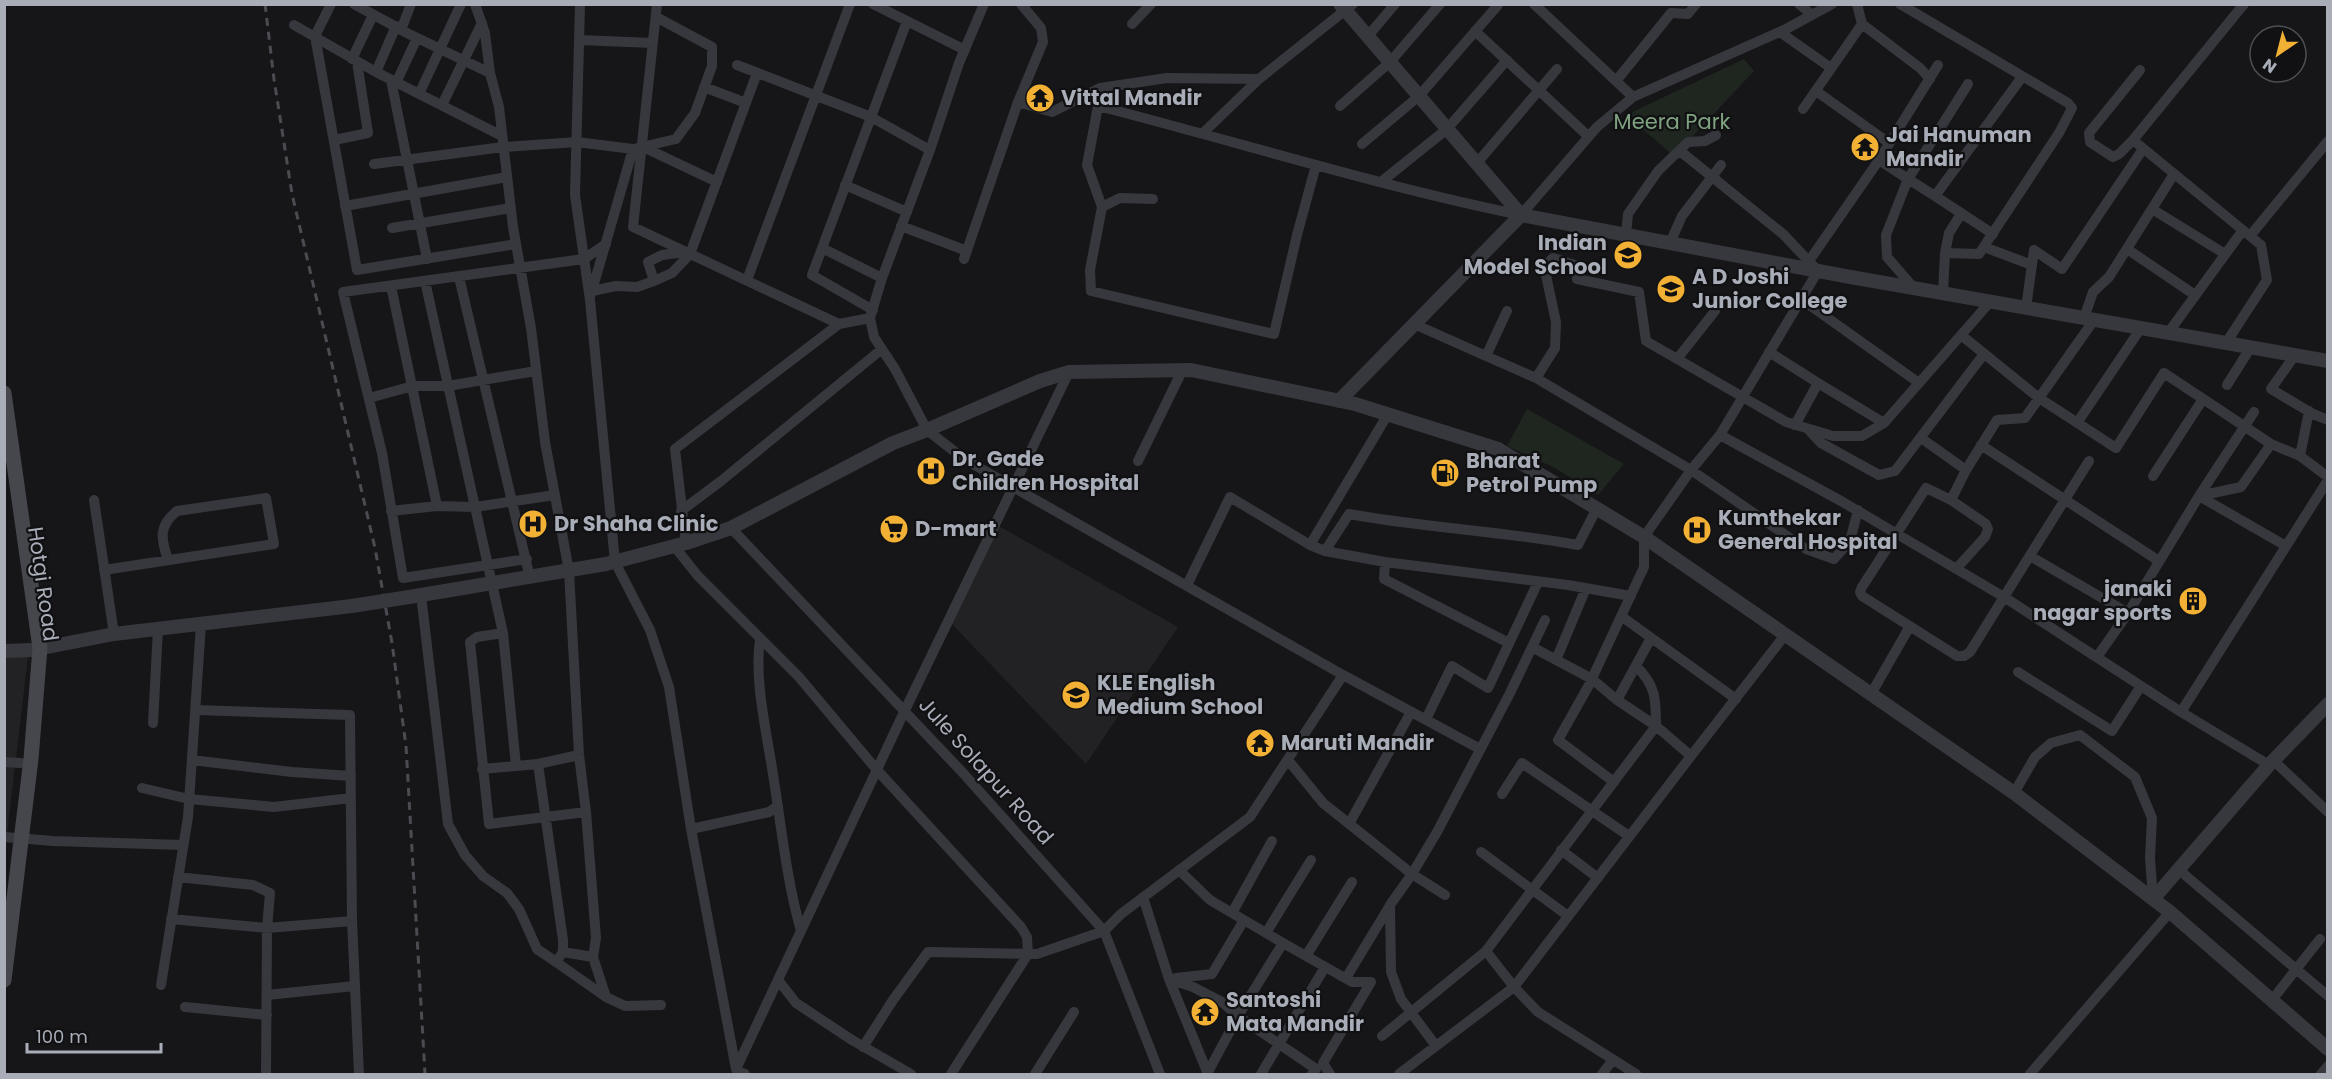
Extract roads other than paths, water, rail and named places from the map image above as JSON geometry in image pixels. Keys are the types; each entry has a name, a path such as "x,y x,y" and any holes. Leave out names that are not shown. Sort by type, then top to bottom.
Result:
{"main road":[{"path":"4,393 36,649"},
{"name":"Hotgi Road","path":"4,458 36,649 34,726 12,838 4,980"},
{"name":"Hotgi Road","path":"4,896 36,649"}],"street":[{"path":"331,4 315,36 357,270 516,244"},
{"path":"376,72 411,4"},
{"path":"419,94 461,4"},
{"path":"475,4 485,33 490,73 499,107 516,244 569,571 579,755 596,938 593,957 606,997"},
{"path":"580,4 575,195 591,295 615,562 650,630 669,687 691,829 736,1069 905,710 1069,372"},
{"path":"657,4 638,148 633,227 839,324"},
{"path":"747,280 850,4"},
{"path":"873,4 965,50"},
{"path":"984,4 965,50 871,314 874,337 895,369 927,430 964,459 1343,675 1480,749"},
{"path":"902,226 965,255 1018,102 1043,42 1041,28 1021,4"},
{"path":"1132,24 1151,4"},
{"path":"1368,36 1395,4"},
{"path":"1340,105 1390,62 1440,4"},
{"path":"1616,81 1671,13 1688,14 1696,4"},
{"path":"1799,4 1812,15"},
{"path":"1857,4 1862,24 1920,68 1930,79"},
{"path":"1900,4 2072,108 2059,133 1979,254 1946,253"},
{"path":"2140,70 2089,133 2090,142 2113,157 2133,140 2244,4"},
{"path":"1362,144 1419,96 1498,5"},
{"path":"1535,5 1633,97"},
{"path":"1339,401 1521,215 1588,136 1633,97 1780,32 1831,5"},
{"path":"359,6 417,38 490,73"},
{"path":"1203,133 1259,79 1346,7 1368,36 1521,215"},
{"path":"334,140 368,133 355,60 373,15"},
{"path":"638,148 676,139 694,113 712,66 712,47 656,17"},
{"path":"871,314 812,275 907,21"},
{"path":"442,105 482,23"},
{"path":"1803,109 1862,24"},
{"path":"294,25 376,72 442,105 503,141"},
{"path":"1475,31 1588,136"},
{"path":"1780,32 1831,68"},
{"path":"417,38 393,81 427,259"},
{"path":"579,40 653,44"},
{"path":"1381,182 1448,129 1507,60"},
{"path":"737,65 871,117 930,150"},
{"path":"1614,782 1558,740 1592,679 1644,567 1644,537 1720,435 1801,299 1813,266 1938,65"},
{"path":"1477,163 1557,69"},
{"path":"591,295 616,286 637,287 654,281 672,273 688,253 757,73"},
{"path":"1935,196 2022,77"},
{"path":"1018,102 1052,112 1100,88 1167,78 1259,79"},
{"path":"1914,288 1887,257 1886,235 1908,179 1968,84"},
{"path":"704,87 746,104"},
{"path":"1816,91 1889,143"},
{"path":"1316,165 1297,235 1275,334 1091,291 1090,270 1102,207 1087,165 1098,106 1381,182 1521,215 1670,243 1813,266 1914,288 2328,362"},
{"path":"1626,234 1628,214 1658,171 1688,142 1705,141 1716,135"},
{"path":"2133,140 2261,245 2267,280 2226,343"},
{"path":"374,164 407,161 503,141 550,146 577,142 638,148 717,182"},
{"path":"2168,333 2225,254 2247,233 2328,141"},
{"path":"591,295 638,148"},
{"path":"2026,308 2034,250 2062,269 2143,149"},
{"path":"1680,151 1783,234 1813,266"},
{"path":"1879,159 1993,234"},
{"path":"1670,243 1682,216 1721,165"},
{"path":"1952,500 1966,470 1997,420 2025,418 2039,398 2089,319 2093,292 2109,277 2174,174"},
{"path":"345,206 507,177"},
{"path":"845,185 907,212"},
{"path":"1102,207 1120,198 1153,199"},
{"path":"392,228 511,208"},
{"path":"2152,209 2225,254"},
{"path":"1943,293 1949,233 1961,213"},
{"path":"527,559 403,578 382,453 343,292 584,259 606,244"},
{"path":"1984,247 2032,266"},
{"path":"822,248 882,278"},
{"path":"2127,249 2195,295"},
{"path":"654,281 648,262 662,255 688,253"},
{"path":"1536,378 1555,348 1556,322 1544,266 1553,258 1578,266 1576,279 1639,292 1646,341 1786,422 1833,436 1862,436 1884,423 1990,302"},
{"path":"459,277 530,578"},
{"path":"424,281 503,633 516,766"},
{"path":"391,286 437,506"},
{"path":"1801,299 1919,383"},
{"path":"1486,356 1507,311"},
{"path":"1677,359 1715,311"},
{"path":"871,314 839,324 675,449 681,511 680,544 698,576 799,677 877,770 1021,927 1027,937 1028,954 951,1074"},
{"path":"1414,324 1536,378 1691,471 1806,549 1834,560 1850,541 1858,510"},
{"path":"2077,423 2141,328"},
{"path":"1961,335 2039,398 2116,448 2164,373 2271,444 2300,456 2328,479 2181,712"},
{"path":"2227,385 2251,347"},
{"path":"681,511 882,349"},
{"path":"1770,352 1884,423"},
{"path":"1809,429 1821,443 1879,475 1895,471 1984,354"},
{"path":"2295,355 2271,389 2328,420"},
{"path":"4,651 36,649 114,634 352,606 615,562 731,528 893,443 1040,381 1069,372 1191,370 1339,401 1498,449 1597,508 1644,537 2014,793 2170,912 2328,1049"},
{"path":"369,398 413,386 448,386 536,371"},
{"path":"1138,461 1182,371"},
{"path":"1795,425 1818,383"},
{"path":"2153,476 2203,399"},
{"path":"2300,456 2309,411"},
{"path":"2097,657 2128,613 2199,496 2254,412"},
{"path":"1310,545 1388,414"},
{"path":"1720,435 1858,510 2004,597 2181,712 2271,763 2328,812"},
{"path":"1920,438 1966,470"},
{"path":"2199,496 2241,487 2271,444"},
{"path":"1981,446 2159,561"},
{"path":"1956,569 1985,537 1988,529 1986,525 1952,500 1926,488 1860,592 1862,596 1957,656 1964,656 1970,652 2089,461"},
{"path":"391,511 437,506 475,507 555,495"},
{"path":"2199,496 2286,546"},
{"path":"1187,585 1230,497 1310,545 1325,551 1385,562 1631,596"},
{"path":"104,570 274,544 266,498 177,511 166,520 161,540 168,560"},
{"path":"94,500 114,634"},
{"path":"1325,551 1349,514 1397,523 1540,538 1578,545 1597,508"},
{"name":"Jule Solapur Road","path":"731,528 905,710 1104,931 1160,1074"},
{"path":"2030,556 2128,613"},
{"path":"1385,562 1384,579 1509,643"},
{"path":"1426,719 1452,666 1488,688 1538,582"},
{"path":"1556,660 1586,588"},
{"path":"415,596 448,824 465,855 483,876 507,893 519,909 537,949 606,997 625,1006 661,1005"},
{"path":"1621,616 1736,699"},
{"path":"1346,978 1437,832 1545,620"},
{"path":"161,985 189,799 201,624"},
{"path":"1871,694 1910,626"},
{"path":"153,723 158,629"},
{"path":"503,633 477,637 470,642 489,824 586,812"},
{"path":"1402,1073 1514,987 1785,634"},
{"path":"1617,700 1651,638"},
{"path":"760,640 758,654 762,698 790,893 801,931"},
{"path":"1532,647 1592,679 1617,700 1656,726 1691,756"},
{"path":"1382,1036 1486,951 1656,726 1656,696 1646,676 1636,666"},
{"path":"2018,672 2112,731 2140,686"},
{"path":"864,1047 893,1000 928,952 1037,954 1104,931 1121,914 1250,818 1343,675"},
{"path":"2153,899 2271,763 2328,704"},
{"path":"196,710 350,715 352,921 359,1074"},
{"path":"1349,824 1411,712"},
{"path":"2014,793 2036,757 2050,743 2080,735 2107,753 2135,777 2152,818 2150,858 2153,899"},
{"path":"482,769 538,764 579,755"},
{"path":"192,760 292,772 351,776"},
{"path":"1288,760 1323,803 1412,874 1445,895"},
{"path":"4,762 21,763"},
{"path":"1502,794 1522,763 1629,836"},
{"path":"538,764 555,879 562,952 556,962"},
{"path":"142,788 189,799 274,807 351,798"},
{"path":"691,829 769,812 778,806"},
{"path":"12,838 183,845"},
{"path":"1232,913 1272,841"},
{"path":"1561,850 1598,878"},
{"path":"1481,852 1568,916"},
{"path":"1266,933 1311,860"},
{"path":"1179,870 1210,900 1283,943 1352,982 1371,982 1323,1063 1330,1074"},
{"path":"2179,870 2328,996"},
{"path":"178,877 253,885 270,893 267,928 266,1074"},
{"path":"1306,956 1352,882"},
{"path":"1143,897 1169,979 1207,1074"},
{"path":"1390,905 1391,972 1401,999 1436,1046"},
{"path":"2030,1074 2170,912"},
{"path":"171,919 267,928 352,921"},
{"path":"1169,979 1212,974 1244,920"},
{"path":"2272,1000 2320,939"},
{"path":"1207,1074 1238,1016 1283,943"},
{"path":"1486,951 1514,987 1538,1012 1636,1074"},
{"path":"562,952 593,957"},
{"path":"1261,1074 1325,967"},
{"path":"1169,979 1204,992 1222,1002 1278,1045 1316,1069 1312,1074"},
{"path":"778,980 796,1003 911,1074"},
{"path":"267,995 355,986"},
{"path":"185,1007 267,1015"},
{"path":"1035,1074 1074,1012"},
{"path":"741,1058 744,1074"},
{"path":"1602,1074 1613,1060"},
{"path":"2321,1074 2328,1066"}],"railway":[{"path":"265,4 292,194 375,548 392,643 406,746 425,1074"}],"place":[{"name":"Vittal Mandir","path":"1040,98"},
{"name":"Jai Hanuman Mandir","path":"1865,147"},
{"name":"Indian Model School","path":"1628,255"},
{"name":"A D Joshi Junior College","path":"1671,289"},
{"name":"Dr. Gade Children Hospital","path":"931,471"},
{"name":"Bharat Petrol Pump","path":"1445,473"},
{"name":"Dr Shaha Clinic","path":"533,524"},
{"name":"D-mart","path":"894,529"},
{"name":"Kumthekar General Hospital","path":"1697,530"},
{"name":"janaki nagar sports","path":"2193,601"},
{"name":"KLE English Medium School","path":"1076,695"},
{"name":"Maruti Mandir","path":"1260,743"},
{"name":"Santoshi Mata Mandir","path":"1205,1012"}],"park label":[{"name":"Meera Park","path":"1672,122"}]}
